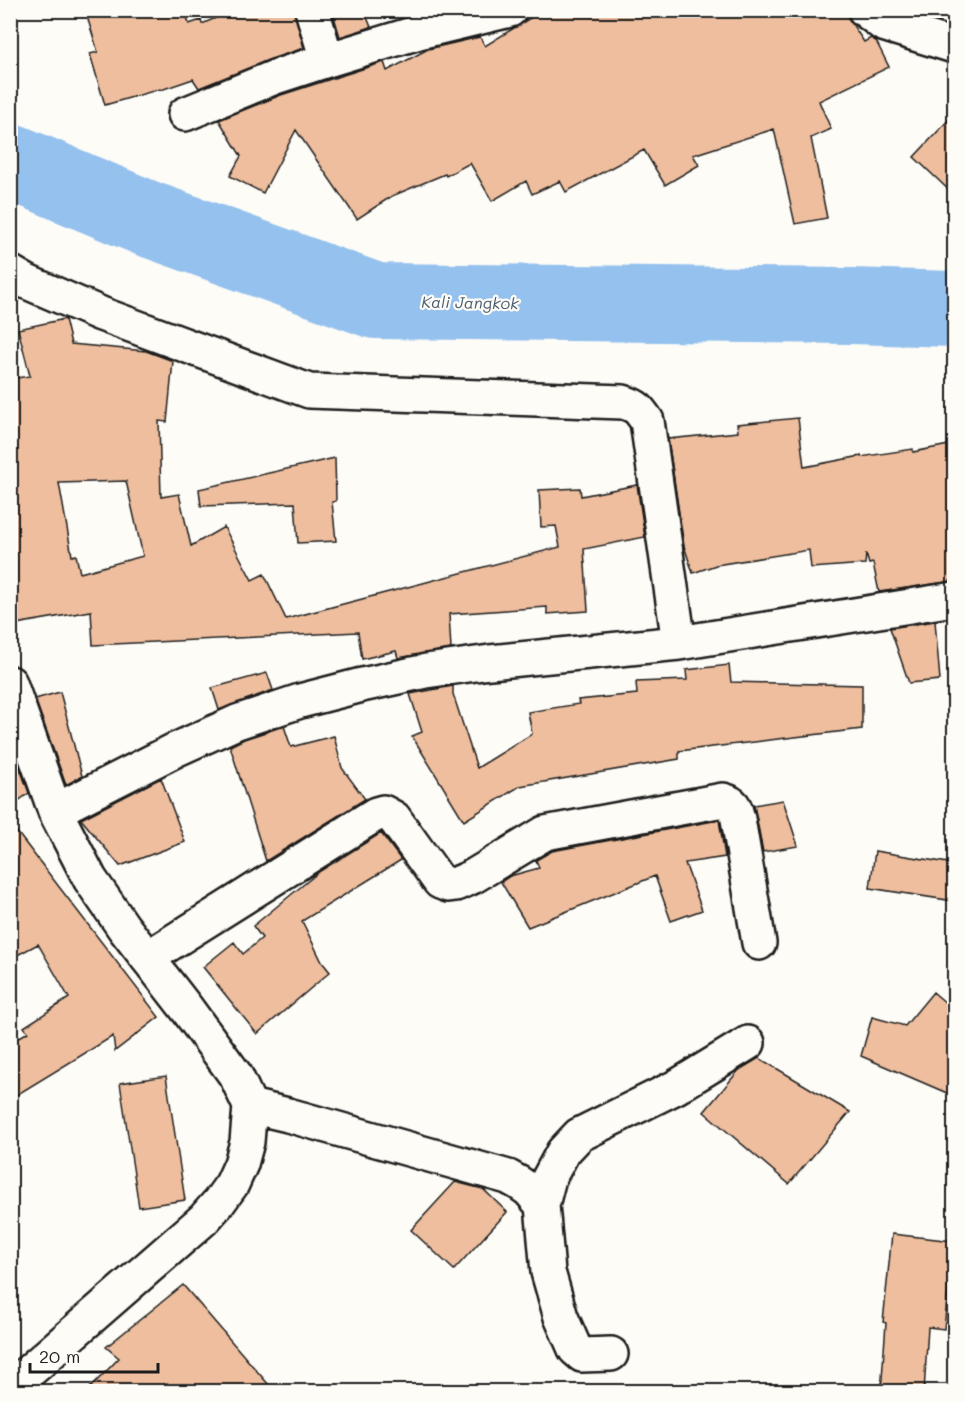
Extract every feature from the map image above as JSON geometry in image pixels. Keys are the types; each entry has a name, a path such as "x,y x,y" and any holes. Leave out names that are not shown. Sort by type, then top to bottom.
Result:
{"street":[{"path":"312,10 327,60"},
{"path":"185,114 275,77 327,60 418,32 510,10"},
{"path":"865,10 883,24 954,46"},
{"path":"10,272 27,282 101,314 309,391 623,402 634,405 647,421 680,643"},
{"path":"55,811 175,750 237,722 310,698 363,685 426,671 490,662 680,643 954,599"},
{"path":"10,683 55,811 90,879 124,928 236,1076 250,1106 247,1142 241,1164 232,1184 219,1202 204,1219 10,1388"},
{"path":"147,958 376,814 383,812 394,818 440,882 448,885 472,877 545,832 723,800 730,802 734,807 738,819 759,943"},
{"path":"611,1354 582,1355 575,1349 561,1317 548,1272 542,1205 549,1178 563,1152 579,1135 676,1087 748,1043"},
{"path":"250,1106 508,1178 529,1190 542,1205"}],"building":[{"path":"85,10 185,10 189,24 201,20 202,24 234,10 294,10 304,48 199,88 193,79 105,105 90,54 98,52"},
{"path":"332,10 364,10 371,27 340,37"},
{"path":"543,10 845,10 864,42 871,38 876,41 889,67 819,101 831,129 811,138 827,218 795,224 774,129 693,155 699,165 665,185 644,150 566,192 560,181 532,194 526,181 492,201 470,163 446,176 445,174 392,196 357,219 296,130 263,193 230,176 241,156 219,120 281,95 384,62 387,71 428,49 480,37 485,46"},
{"path":"954,114 954,195 914,157"},
{"path":"65,319 71,344 146,351 173,361 167,422 159,421 161,497 179,494 191,546 224,527 252,580 264,574 286,619 560,547 556,526 541,527 539,490 580,488 581,496 637,485 645,537 584,549 588,611 547,614 547,607 449,614 451,649 398,658 396,651 362,659 358,632 93,645 91,611 10,625 10,379 30,376 18,329","holes":["126,481 143,556 80,573 76,555 72,556 59,483"]},
{"path":"798,418 804,467 861,456 913,449 913,452 954,444 954,581 879,592 873,563 869,564 866,554 865,564 811,568 809,550 716,565 693,573 684,546 668,439 738,432 737,424"},
{"path":"335,458 336,501 332,502 336,541 298,543 295,503 201,506 199,489"},
{"path":"935,621 940,680 909,683 890,628"},
{"path":"729,665 731,682 862,685 862,729 679,751 679,759 520,786 464,821 412,736 422,732 410,694 453,686 453,694 477,768 532,734 528,712 579,704 578,700 637,694 636,682 687,680 686,670"},
{"path":"267,673 273,690 219,710 212,688"},
{"path":"60,692 82,776 66,785 35,699"},
{"path":"284,726 291,747 334,736 342,768 365,799 266,861 230,746"},
{"path":"10,741 29,793 10,807"},
{"path":"161,778 185,842 120,866 81,819"},
{"path":"783,800 798,846 763,852 754,805"},
{"path":"719,820 725,857 685,863 702,910 671,921 655,876 528,927 501,882 510,876 539,868 536,860 552,851"},
{"path":"10,823 159,1017 115,1051 113,1036 10,1099 10,1043 28,1032 24,1027 69,998 38,944 10,959"},
{"path":"381,833 401,860 302,921 322,962 330,972 257,1034 203,967 234,942 243,954 262,938 253,926 320,871"},
{"path":"875,851 954,864 954,901 870,888"},
{"path":"933,992 954,1010 954,1096 861,1056 872,1017 905,1026"},
{"path":"759,1058 850,1112 789,1184 704,1112 739,1070"},
{"path":"166,1076 185,1200 139,1207 120,1083"},
{"path":"455,1182 483,1189 507,1212 454,1270 411,1230"},
{"path":"892,1234 953,1241 944,1329 928,1327 924,1392 881,1392 886,1323 883,1322"},
{"path":"183,1285 275,1392 86,1392 119,1358 106,1347"}],"waterway":[{"name":"Kali Jangkok","path":"10,161 146,218 376,301 954,309"}]}
